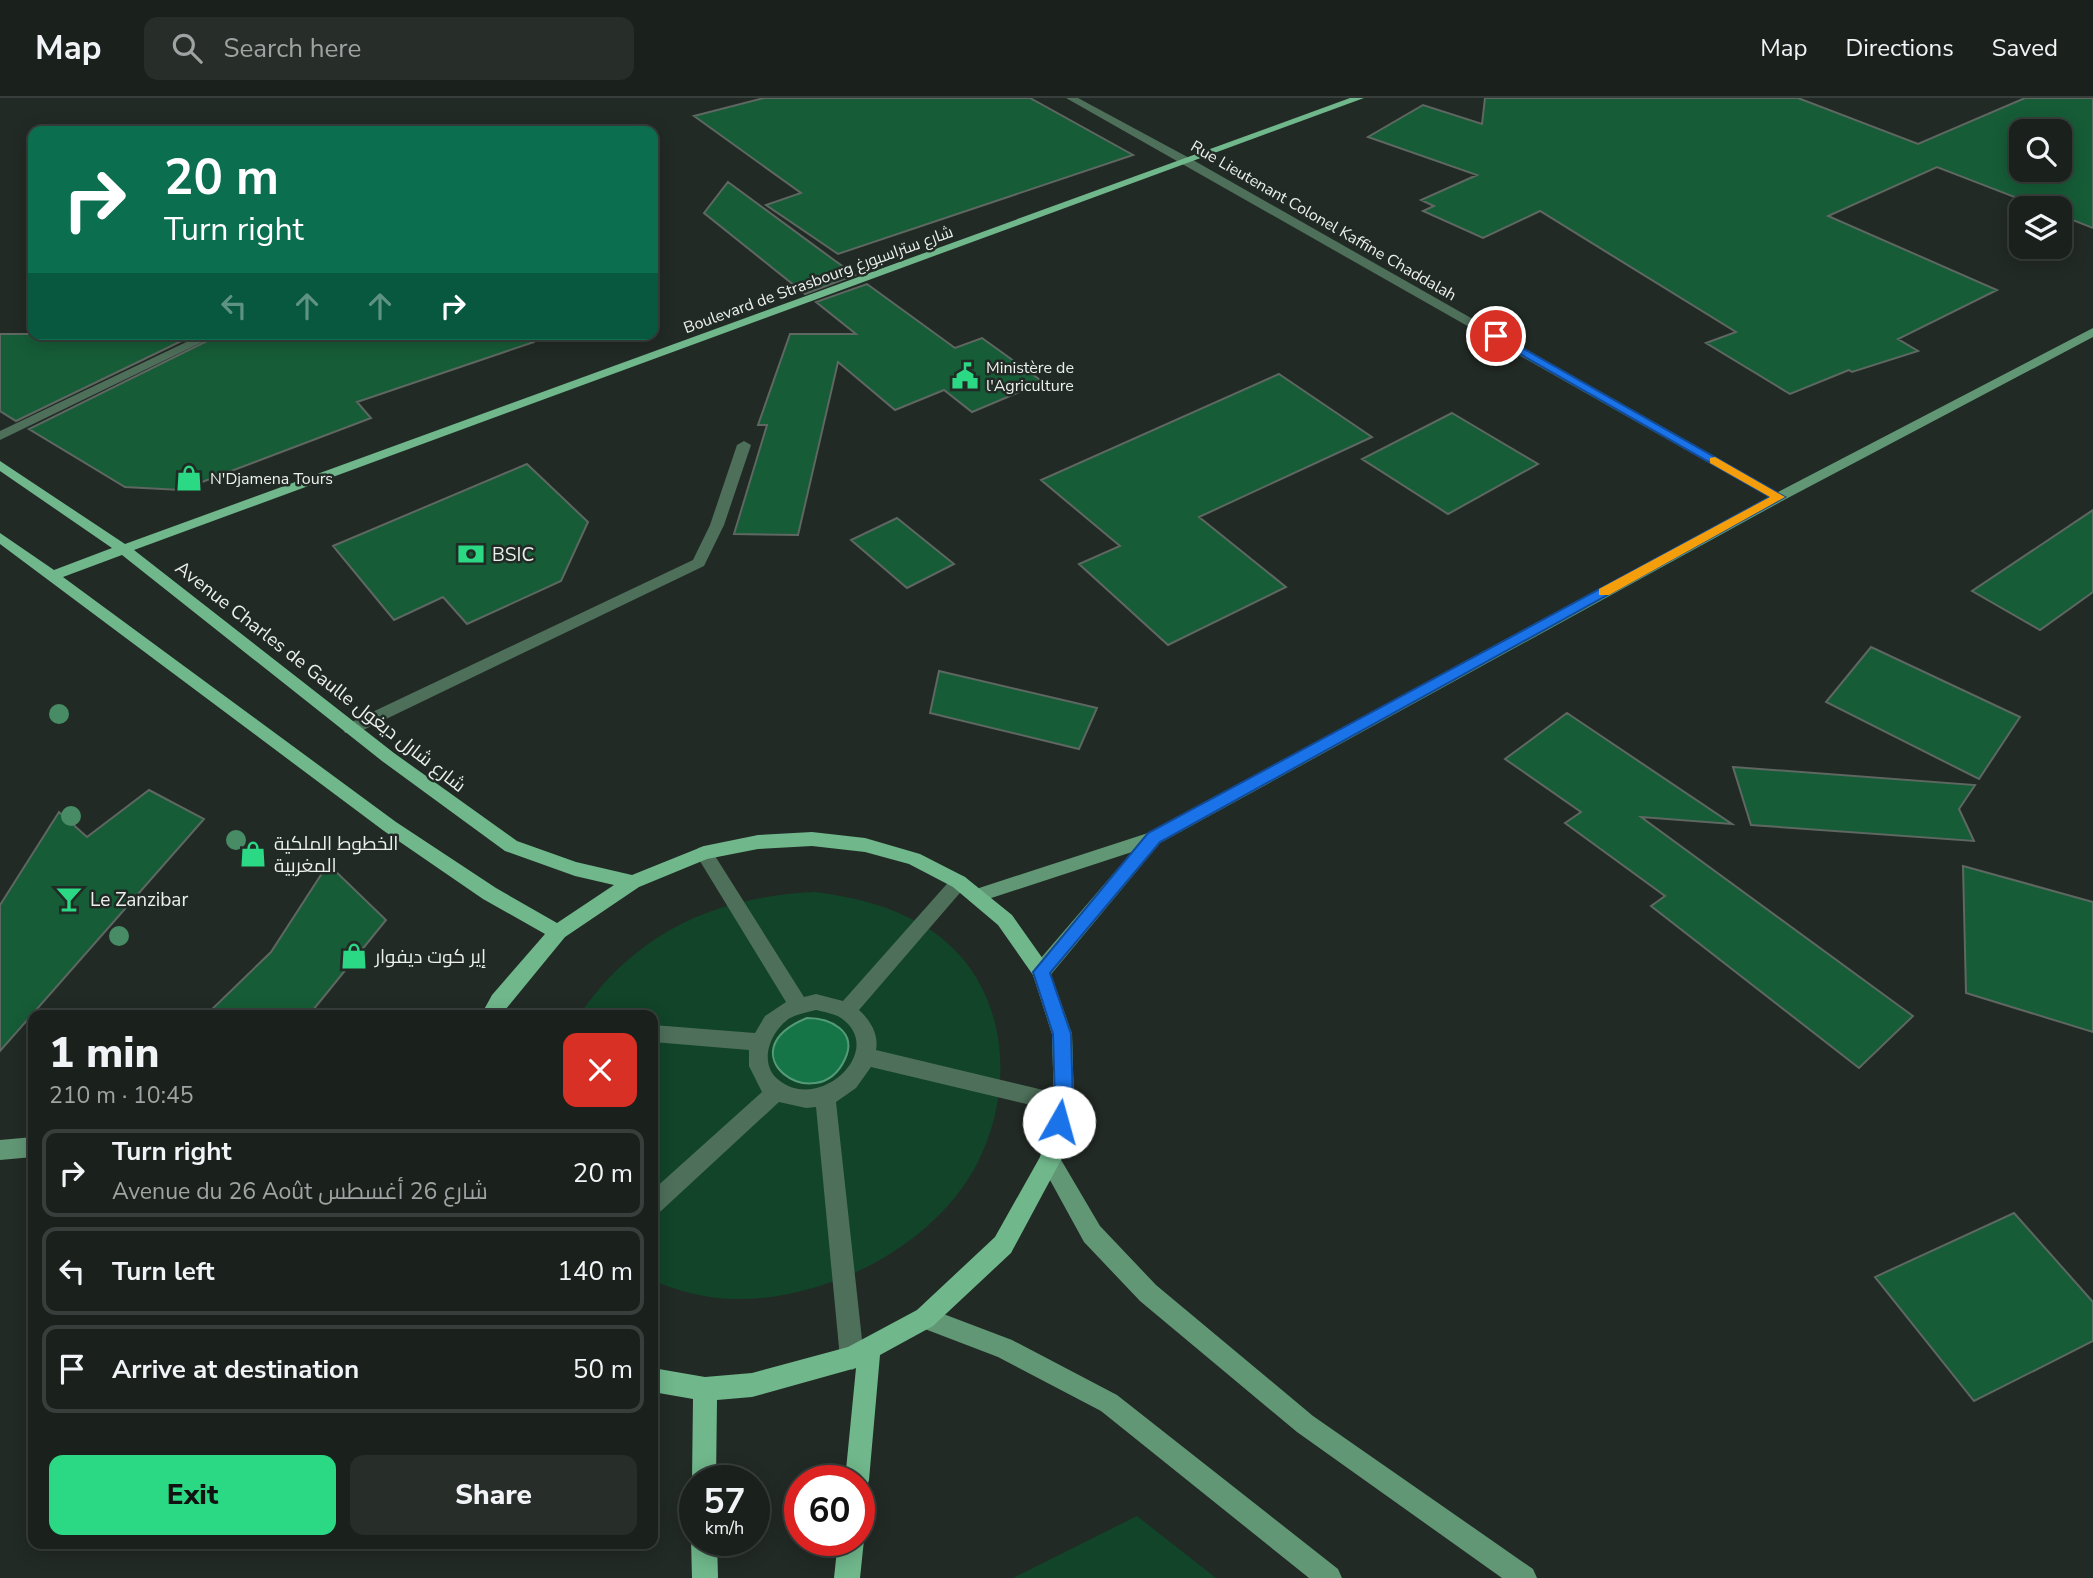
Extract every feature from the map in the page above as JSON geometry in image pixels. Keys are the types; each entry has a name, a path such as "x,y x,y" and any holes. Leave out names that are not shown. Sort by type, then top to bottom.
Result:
{"main road":[{"name":"Boulevard de Strasbourg شارع ستراسبورغ","path":"52,576 368,457 1189,162 1359,98"},
{"name":"Avenue Charles de Gaulle شارع شارل ديغول","path":"0,466 123,549 351,729 511,846 575,869 634,882"},
{"path":"0,537 421,847 523,915 558,932"},
{"path":"494,1010 558,932 634,882 704,853 758,842 812,839 852,844 914,859 959,882 1005,920 1041,972 1062,1034 1064,1104 1050,1160 1003,1245 925,1318 860,1354 752,1385 705,1389 658,1381"},
{"path":"857,1465 860,1354"},
{"path":"704,1465 705,1389"},
{"path":"704,1556 705,1578"},
{"path":"847,1578 849,1556"}],"street":[{"name":"Rue Lieutenant Colonel Kaffine Chaddalah","path":"1072,98 1779,497"},
{"path":"976,896 1154,838 1779,497 2093,332"},
{"path":"0,436 200,340"},
{"path":"351,729 699,563 717,525 744,445"},
{"path":"1041,972 1154,838"},
{"path":"704,853 799,1006"},
{"path":"848,1009 959,882"},
{"path":"816,1002 848,1009 861,1022 868,1038 867,1058 858,1074 843,1087 825,1096 807,1100 777,1091 763,1078 757,1060 759,1042 769,1026 782,1013 816,1002"},
{"path":"658,1033 759,1042"},
{"path":"867,1058 1064,1104"},
{"path":"658,1199 777,1091"},
{"path":"825,1096 860,1354"},
{"path":"0,1150 28,1147"},
{"path":"1050,1160 1092,1234 1148,1293 1306,1423 1524,1578"},
{"path":"925,1318 1004,1348 1109,1403 1329,1578"}],"shaded area":[{"path":"815,892 870,903 909,917 950,945 972,970 987,999 997,1031 1000,1064 998,1097 991,1130 978,1162 959,1193 934,1220 905,1244 873,1264 838,1280 802,1291 766,1298 710,1297 658,1283 658,1010 583,1010 627,961 653,940 712,911 778,895"},
{"path":"807,1018 833,1024 840,1028 848,1041 845,1059 832,1076 815,1083 799,1082 784,1074 775,1062 774,1047 783,1032"},
{"path":"1137,1516 1216,1578 1013,1578"}],"building":[{"path":"764,98 1030,98 1133,155 838,254 766,205 801,193 694,116"},
{"path":"1485,98 1798,98 1918,144 2025,98 2093,98 2093,228 2072,220 2072,196 2012,196 1937,167 1828,216 1997,290 1898,339 1918,351 1852,372 1849,370 1790,394 1706,343 1736,332 1540,211 1483,238 1423,211 1434,206 1421,200 1477,175 1368,137 1423,105 1482,124"},
{"path":"728,182 855,275 805,294 704,213"},
{"path":"867,284 955,348 982,338 1043,382 972,412 944,390 895,410 838,362 798,535 734,534 767,425 758,425 790,334 856,334 816,302"},
{"path":"0,334 28,334 28,340 184,340 16,421 0,411"},
{"path":"209,340 534,340 357,402 371,418 181,490 125,487 29,429"},
{"path":"1279,374 1372,437 1199,517 1286,587 1168,645 1079,564 1120,546 1041,480"},
{"path":"1452,413 1538,464 1448,514 1362,459"},
{"path":"527,464 588,522 561,581 467,624 443,597 394,620 333,546"},
{"path":"2093,510 2093,592 2040,630 1972,591"},
{"path":"897,518 954,564 907,588 851,540"},
{"path":"1871,647 2020,717 1979,779 1826,702"},
{"path":"939,671 1097,708 1079,749 930,713"},
{"path":"1567,713 1732,824 1641,817 1913,1016 1859,1068 1651,906 1665,896 1565,823 1581,812 1505,759"},
{"path":"1733,767 1975,785 1959,809 1974,841 1751,825"},
{"path":"149,790 204,819 36,1010 28,1010 28,1019 0,1051 0,905 59,812 87,837"},
{"path":"328,864 386,920 313,1010 211,1010 271,952"},
{"path":"1963,866 2093,902 2093,1032 1966,993"},
{"path":"2014,1213 2093,1302 2093,1341 1974,1401 1875,1277"}],"slow traffic":[{"path":"1604,592 1779,497 1715,460"}],"place":[{"name":"Ministère de l'Agriculture","path":"965,376"},
{"name":"N'Djamena Tours","path":"189,478"},
{"name":"BSIC","path":"471,554"},
{"name":"الخطوط الملكية المغربية","path":"253,854"},
{"name":"Le Zanzibar","path":"69,899"},
{"name":"إير كوت ديفوار","path":"354,956"}],"route":[{"path":"1059,1122 1064,1104 1062,1034 1041,972 1154,838 1779,497 1496,336"}]}
